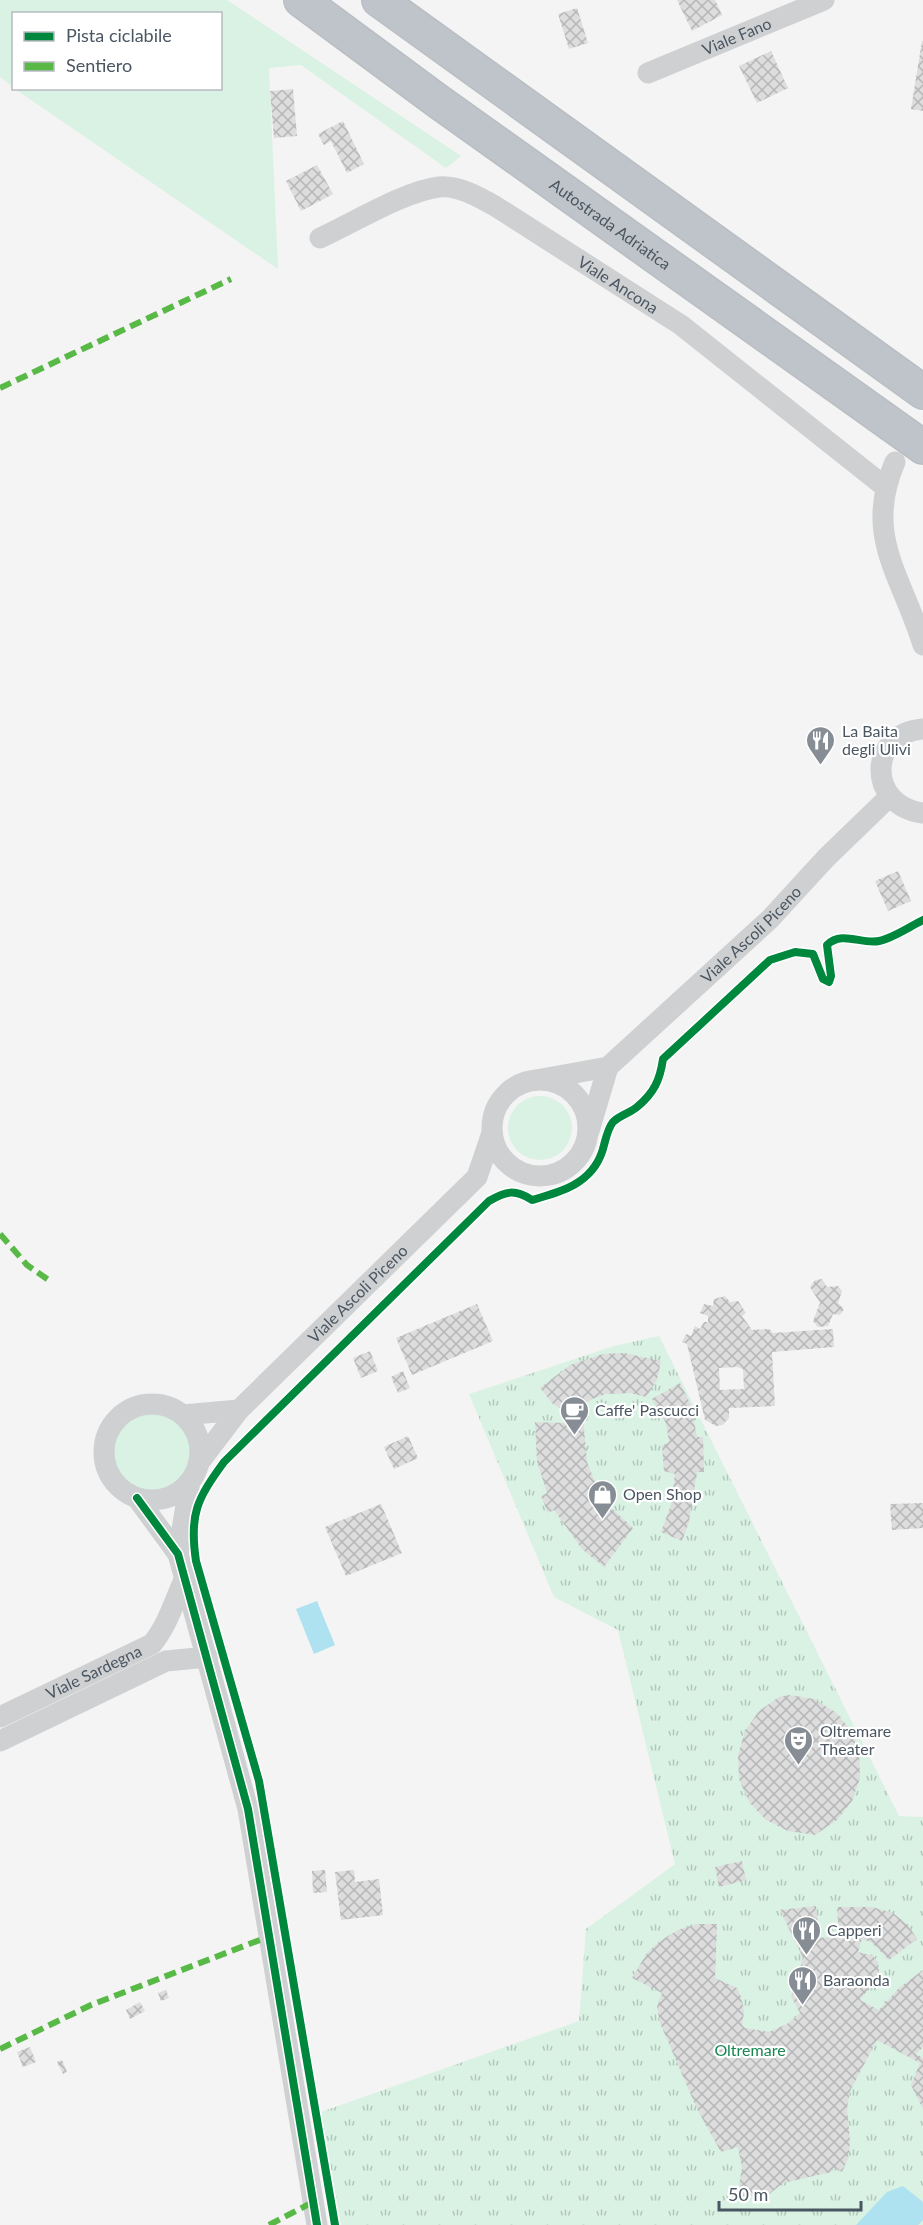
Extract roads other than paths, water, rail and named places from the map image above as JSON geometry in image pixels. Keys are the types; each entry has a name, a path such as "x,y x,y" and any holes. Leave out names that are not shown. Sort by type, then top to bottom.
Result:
{"highway":[{"name":"Autostrada Adriatica","path":"301,0 909,455"},
{"path":"379,0 923,392"}],"street":[{"name":"Viale Fano","path":"648,74 824,0"},
{"name":"Viale Ancona","path":"320,238 405,198 440,187 467,191 495,206 681,325 884,486"},
{"path":"909,455 884,486 881,524 887,550 923,645"},
{"path":"923,729 908,731 897,738 882,759 880,772 889,797 910,811 923,813"},
{"name":"Viale Ascoli Piceno","path":"608,1067 745,943 889,797"},
{"path":"477,1178 541,1176 556,1173 570,1166 580,1154 586,1140 608,1067 520,1083 502,1098 492,1119 495,1147 508,1164 526,1174 541,1176"},
{"path":"536,1080 551,1081 565,1087 577,1097 585,1110 588,1125 586,1140"},
{"name":"Viale Ascoli Piceno","path":"194,1472 239,1410 477,1178 492,1133"},
{"path":"178,1554 194,1472 198,1437 183,1415 169,1407 152,1404 136,1406 121,1414 112,1423 106,1435 104,1460 116,1484 137,1498 178,1554 208,1657 248,1809 317,2225"},
{"path":"183,1415 239,1410"},
{"path":"137,1498 152,1500 180,1491 194,1472"},
{"name":"Viale Sardegna","path":"0,1717 117,1663 152,1644 165,1628 172,1605 185,1578"},
{"name":"Viale Sardegna","path":"0,1741 166,1661 208,1657"}],"water":[{"path":"317,1601 335,1645 314,1654 296,1609"},
{"path":"903,2186 923,2202 923,2220 918,2225 856,2225 887,2192"}],"place":[{"name":"La Baita degli Ulivi","path":"821,766"},
{"name":"Caffe' Pascucci","path":"574,1436"},
{"name":"Open Shop","path":"602,1520"},
{"name":"Oltremare Theater","path":"799,1766"},
{"name":"Capperi","path":"806,1956"},
{"name":"Baraonda","path":"802,2006"}],"park label":[{"name":"Oltremare","path":"750,2050"}]}
